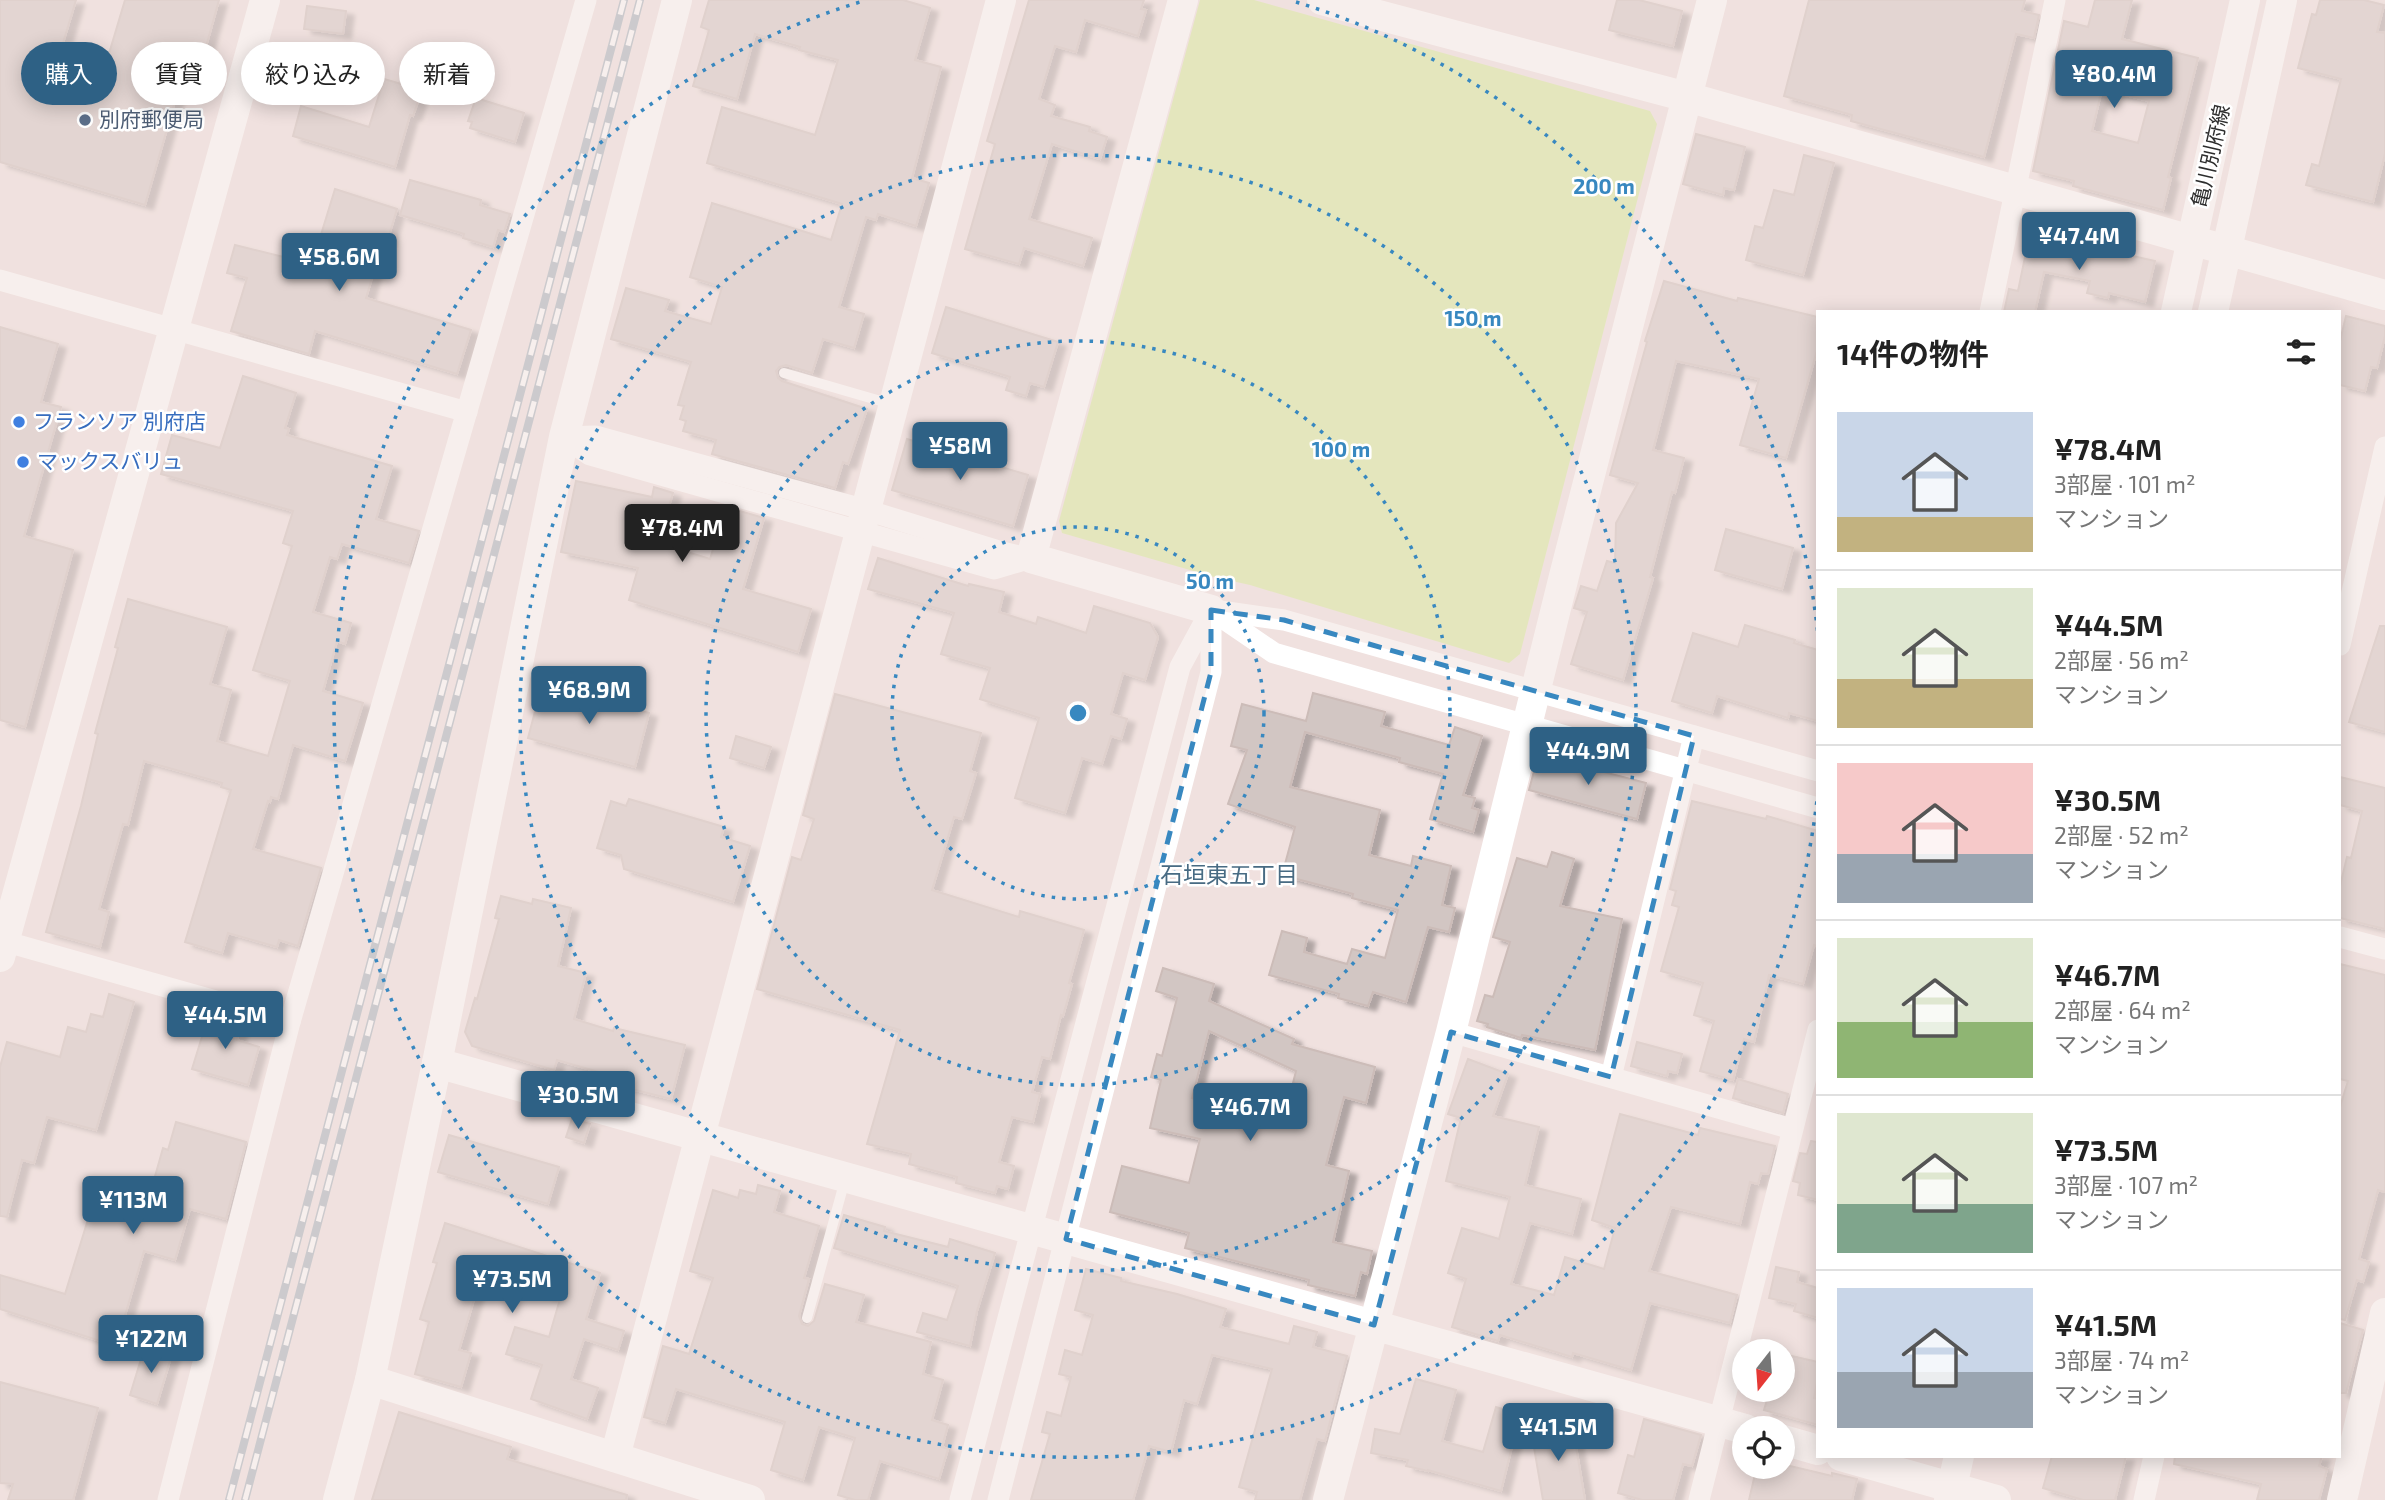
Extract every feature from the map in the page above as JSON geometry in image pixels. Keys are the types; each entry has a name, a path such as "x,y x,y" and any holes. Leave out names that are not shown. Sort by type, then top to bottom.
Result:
{"street":[{"path":"265,0 1,946 290,1022"},
{"path":"168,1500 290,1022 586,0"},
{"path":"338,1500 370,1380 564,436 677,0"},
{"path":"615,1457 1001,0"},
{"path":"1031,558 1183,0"},
{"path":"1322,0 1371,4 2016,192 2385,295"},
{"path":"1328,1500 1451,1032 1535,691 1712,0"},
{"path":"1990,310 2055,0"},
{"name":"亀川別府線","path":"2176,310 2245,0"},
{"name":"亀川別府線","path":"2213,310 2282,0"},
{"path":"0,281 467,412"},
{"path":"564,436 595,436 863,520 1031,558 1211,610 1284,620 1816,770"},
{"path":"2341,641 2385,447"},
{"path":"1211,610 1274,653 1816,806"},
{"path":"960,1500 1180,667 1211,610"},
{"path":"998,1500 1211,672 1211,610"},
{"path":"1611,1077 1694,736"},
{"path":"2341,937 2385,949"},
{"path":"1451,1032 1792,1129"},
{"path":"1734,1416 1792,1129 1816,1038"},
{"path":"437,1063 1732,1425 1699,1500"},
{"path":"2342,1500 2385,1313"},
{"path":"370,1380 750,1500"},
{"path":"1795,1443 1816,1449"},
{"path":"1848,1458 1916,1478 1951,1494 1996,1500"},
{"path":"1951,1494 1959,1458"},
{"path":"2144,1500 2154,1458"}],"lane":[{"path":"784,373 894,405"},
{"path":"807,1318 846,1178"}],"highlighted area":[{"path":"1211,610 1284,620 1694,736 1611,1077 1451,1032 1374,1325 1066,1239 1211,672"}],"green space":[{"path":"1200,0 1254,0 1650,111 1657,124 1520,654 1509,663 1250,585 1062,533 1059,521"}],"building":[{"name":"別府郵便局","path":"0,0 76,0 63,42 21,42 21,105 117,105 117,42 112,42 125,0 219,0 207,42 131,42 131,105 174,105 145,205 0,162"},
{"path":"709,0 903,0 930,8 915,60 941,67 912,178 929,183 916,226 878,214 876,220 866,217 839,307 864,314 854,348 823,339 812,373 786,365 776,371 782,381 867,409 848,464 843,462 835,488 712,454 716,440 683,431 686,421 680,419 684,406 678,405 691,362 611,339 626,288 669,300 665,311 711,324 722,287 690,277 712,203 831,240 842,204 707,163 722,107 815,135 838,60 799,50 800,47 755,34 737,99 693,86 709,30 701,27"},
{"path":"1029,0 1144,0 1141,9 1146,10 1138,36 1085,20 1076,52 1055,46 1039,99 1055,105 1051,116 1090,127 1089,131 1107,137 1100,159 1052,144 1029,219 1092,238 1083,266 1024,248 1019,264 965,249 995,144 987,141"},
{"path":"1617,0 1639,0 1682,11 1673,46 1609,30"},
{"path":"1809,0 2025,0 2022,11 2039,15 2034,38 2016,34 1984,157 1851,121 1852,115 1784,96"},
{"path":"2095,0 2132,0 2122,39 2198,58 2168,177 2171,178 2163,210 2073,186 2074,181 2033,171 2064,21 2088,27","holes":["2102,89 2149,101 2138,143 2092,131"]},
{"path":"2320,0 2364,0 2384,5 2377,32 2385,33 2385,154 2373,202 2306,185 2312,164 2319,166 2341,79 2298,68 2312,14 2316,15"},
{"path":"307,6 346,11 343,34 304,29"},
{"path":"385,79 399,83 399,105 417,105 413,116 410,115 395,167 293,136 301,106 369,127 376,105 385,105"},
{"path":"495,104 524,113 515,142 470,128 472,122 468,121 474,105"},
{"path":"1696,134 1745,147 1734,190 1724,188 1723,195 1683,184"},
{"path":"1804,155 1834,163 1803,275 1746,260 1755,226 1763,228 1774,190 1794,195"},
{"path":"410,180 481,200 480,205 510,214 504,232 498,230 493,247 463,238 464,234 400,215"},
{"path":"335,189 397,209 387,242 383,241 366,298 471,330 457,374 315,331 309,354 231,331 247,278 227,273 235,245 312,264"},
{"path":"2030,233 2155,261 2145,302 2109,293 2108,298 2087,293 2090,281 2044,272 2035,310 2004,310 2009,289 2018,291"},
{"path":"1664,281 1737,301 1738,298 1816,317 1816,354 1786,458 1740,445 1759,379 1676,361 1653,450 1684,458 1675,493 1672,492 1650,577 1653,578 1623,680 1571,664 1587,612 1574,608 1581,586 1597,591 1607,561 1615,563 1616,523 1638,483 1610,475 1647,342 1645,341"},
{"path":"946,307 1058,342 1044,387 1030,383 1026,396 1006,390 1010,377 932,353"},
{"path":"2346,316 2385,326 2377,368 2371,367 2365,391 2341,385 2341,337"},
{"path":"0,327 58,344 41,402 61,407 24,536 73,550 25,727 0,720"},
{"path":"243,376 296,393 285,428 289,429 287,435 392,466 376,519 419,531 409,563 342,544 337,559 330,557 313,612 351,623 345,644 337,641 323,691 363,703 345,761 293,745 278,799 271,797 270,802 268,801 253,849 321,868 298,946 279,940 277,947 228,933 222,953 185,942 231,790 221,787 222,783 144,761 128,825 123,824 99,909 109,912 100,947 46,932 81,806 98,734 95,733 128,599 227,627 210,684 231,690 217,741 268,756 290,681 253,670 292,546 283,543 293,511 161,474 172,435 220,448"},
{"path":"907,439 1028,475 1013,526 892,490"},
{"path":"576,481 652,497 654,487 673,493 658,543 710,559 726,507 764,518 743,589 811,609 798,652 629,600 638,568 561,552"},
{"path":"1726,529 1793,548 1782,589 1715,570"},
{"path":"878,558 968,586 969,584 1004,592 999,612 1036,624 1038,617 1086,633 1094,606 1150,623 1158,637 1145,680 1123,673 1111,714 1127,719 1121,739 1111,736 1102,764 1082,758 1065,813 1015,798 1039,718 980,699 990,668 941,654 954,613 868,589"},
{"path":"1745,625 1816,649 1816,720 1789,713 1788,718 1717,696 1712,713 1672,701 1693,633 1738,647"},
{"path":"2380,626 2385,626 2385,732 2349,722"},
{"path":"542,685 649,713 635,767 528,738"},
{"path":"1313,693 1385,712 1381,726 1449,745 1455,727 1482,736 1463,795 1475,798 1472,808 1479,810 1473,832 1430,819 1443,774 1399,762 1400,758 1305,732 1290,787 1380,810 1369,855 1411,866 1413,856 1451,866 1442,905 1455,908 1449,932 1428,927 1406,1002 1373,992 1368,1006 1338,998 1339,994 1269,975 1282,931 1307,938 1304,952 1347,964 1352,949 1385,958 1398,910 1352,898 1353,894 1282,875 1295,827 1228,804 1247,750 1231,746 1242,704 1306,721"},
{"path":"835,694 981,733 970,771 976,773 962,819 954,817 932,890 1019,917 1020,911 1084,930 1069,983 1072,984 1050,1059 1042,1057 1032,1092 1040,1094 1033,1122 1012,1117 999,1162 1014,1166 1008,1189 997,1186 995,1193 956,1183 957,1177 909,1164 911,1154 867,1144 900,1030 757,989 792,857 801,860 814,819 803,815"},
{"path":"736,736 771,747 764,768 730,758"},
{"path":"1538,756 1646,783 1637,819 1529,790"},
{"path":"2341,777 2385,788 2385,929 2341,918 2341,882 2347,857 2351,858 2362,811 2341,805"},
{"path":"629,799 724,827 721,837 750,846 733,902 624,869 621,855 597,848 611,801 626,806"},
{"path":"1692,801 1766,819 1767,816 1816,830 1816,946 1814,945 1803,984 1769,975 1754,1042 1744,1039 1733,1080 1700,1071 1714,1021 1694,1015 1703,983 1661,971 1679,907 1672,905 1676,891 1670,889"},
{"path":"1552,852 1574,859 1560,906 1622,919 1595,1050 1522,1035 1521,1038 1477,1021 1485,995 1493,997 1510,942 1493,937 1517,858 1547,867"},
{"path":"501,896 532,904 533,899 571,908 558,966 586,973 574,1019 613,1031 614,1028 685,1045 671,1099 600,1081 602,1073 557,1060 554,1070 472,1046 465,1032 499,919 495,918"},
{"path":"2341,964 2385,975 2385,1192 2378,1190 2359,1259 2369,1262 2363,1282 2357,1280 2345,1320 2341,1319 2341,1104 2348,1081 2341,1079"},
{"path":"1163,968 1214,984 1209,1001 1294,1039 1292,1044 1375,1067 1366,1103 1344,1097 1326,1165 1349,1171 1333,1242 1372,1251 1367,1274 1361,1272 1355,1296 1308,1285 1309,1280 1185,1248 1189,1233 1110,1212 1122,1166 1189,1183 1200,1139 1150,1128 1161,1080 1151,1077 1157,1054 1162,1056 1177,998 1156,991","holes":["1209,1031 1296,1071 1293,1083 1299,1084 1289,1123 1192,1098"]},
{"path":"109,994 134,1002 96,1130 47,1117 34,1163 22,1160 7,1217 0,1216 0,1067 7,1042 60,1057 68,1027 86,1032 91,1014 103,1017"},
{"path":"209,1014 242,1023 237,1040 259,1047 248,1085 192,1069"},
{"path":"1637,1042 1682,1054 1677,1073 1668,1071 1667,1076 1631,1066"},
{"path":"1468,1059 1508,1074 1493,1116 1539,1127 1525,1185 1581,1199 1572,1234 1530,1223 1511,1284 1554,1295 1565,1257 1604,1269 1615,1228 1592,1220 1620,1114 1698,1135 1700,1128 1775,1146 1768,1174 1761,1173 1758,1184 1750,1182 1740,1224 1671,1207 1649,1271 1737,1295 1730,1323 1650,1303 1631,1370 1573,1353 1572,1357 1500,1335 1498,1341 1452,1327 1466,1279 1448,1273 1462,1228 1499,1239 1510,1197 1446,1181 1461,1118 1448,1114"},
{"path":"1738,1079 1788,1094 1783,1113 1733,1098"},
{"path":"572,1119 590,1124 584,1143 566,1137"},
{"path":"176,1122 246,1142 226,1219 190,1209 175,1260 144,1251 116,1346 0,1309 0,1275 65,1294 98,1187 148,1201 163,1148 168,1150"},
{"path":"449,1135 559,1167 548,1204 438,1172"},
{"path":"1811,1141 1816,1142 1816,1200 1798,1195 1800,1183 1793,1181 1800,1153 1807,1154"},
{"path":"758,1185 780,1191 774,1212 819,1226 804,1278 809,1279 799,1316 802,1324 808,1326 814,1321 825,1284 864,1295 856,1322 931,1342 923,1374 943,1380 932,1420 948,1425 942,1447 948,1449 939,1479 880,1461 868,1500 855,1500 838,1495 855,1438 819,1427 803,1480 771,1470 785,1422 676,1389 665,1423 644,1417 663,1346 689,1354 713,1278 690,1271 713,1190 738,1198 740,1190 756,1194"},
{"path":"844,1215 885,1227 884,1231 948,1247 950,1239 995,1253 977,1311 970,1346 917,1332 923,1313 947,1320 958,1286 834,1248"},
{"path":"445,1223 600,1273 586,1319 624,1331 618,1350 584,1339 571,1379 598,1388 587,1419 531,1399 542,1365 506,1354 515,1327 549,1337 560,1299 481,1276 459,1350 471,1353 461,1387 415,1374 429,1322 420,1319 437,1263 433,1262"},
{"path":"1776,1267 1799,1272 1797,1282 1816,1287 1816,1317 1794,1311 1796,1304 1769,1298"},
{"path":"1086,1269 1226,1309 1220,1327 1289,1344 1294,1326 1317,1332 1313,1347 1347,1356 1325,1441 1317,1439 1300,1500 1255,1500 1257,1492 1239,1487 1272,1369 1212,1355 1197,1404 1184,1400 1171,1452 1149,1446 1133,1500 1031,1500 1050,1434 1042,1432 1047,1412 1061,1416 1071,1377 1059,1374 1065,1350 1082,1355 1093,1315 1075,1310"},
{"path":"2341,1323 2363,1330 2346,1393 2341,1393"},
{"path":"145,1346 172,1354 157,1404 130,1395"},
{"path":"1796,1357 1816,1362 1816,1424 1795,1419 1795,1416 1764,1410 1766,1402 1796,1402"},
{"path":"1416,1379 1456,1390 1442,1441 1483,1452 1496,1407 1520,1414 1501,1491 1406,1466 1408,1460 1371,1453 1375,1429 1400,1434"},
{"path":"0,1382 98,1408 73,1500 8,1500 13,1484 0,1483"},
{"path":"399,1412 511,1447 507,1459 627,1495 626,1500 372,1500"},
{"path":"1644,1419 1701,1435 1692,1466 1683,1464 1673,1500 1642,1500 1618,1493 1628,1455 1634,1457"},
{"path":"1572,1423 1585,1500 1543,1500 1531,1430"},
{"path":"2051,1458 2126,1458 2115,1500 2083,1500 2043,1488"},
{"path":"2175,1458 2321,1458 2319,1466 2327,1469 2319,1500 2257,1500 2261,1484 2174,1464"},
{"path":"1795,1467 1857,1479 1852,1500 1749,1500 1754,1479 1795,1479"}],"railway":[{"path":"229,1500 624,0"},
{"path":"245,1500 640,0"}],"place":[{"name":"別府郵便局","path":"85,120"},
{"name":"フランソア 別府店","path":"19,422"},
{"name":"マックスバリュ","path":"23,462"}],"district":[{"name":"石垣東五丁目","path":"1229,875"}]}
